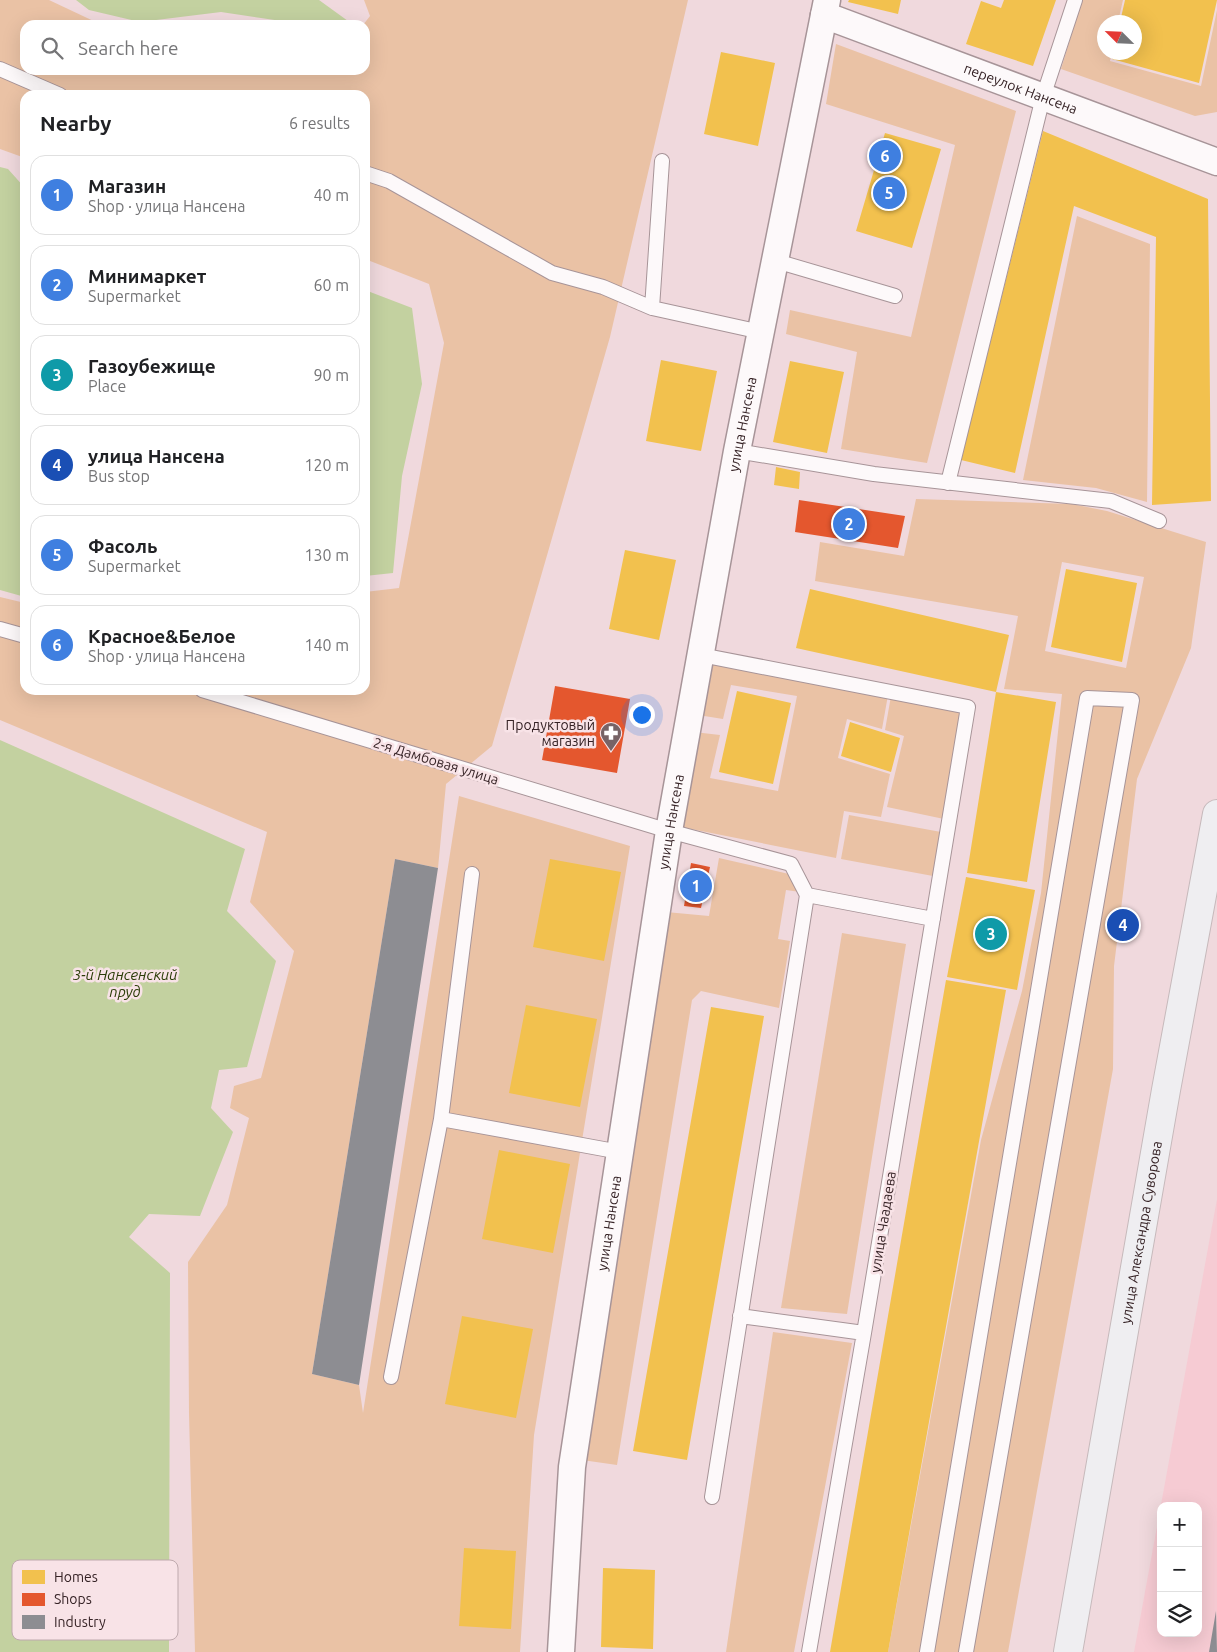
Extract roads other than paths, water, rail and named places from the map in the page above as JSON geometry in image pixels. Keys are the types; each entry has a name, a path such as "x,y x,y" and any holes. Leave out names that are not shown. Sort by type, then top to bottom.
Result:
{"main road":[{"name":"улица Александра Суворова","path":"1068,1652 1166,1090 1217,814"}],"street":[{"name":"переулок Нансена","path":"825,7 1043,97 1217,162"},
{"name":"улица Нансена","path":"561,1652 572,1468 669,831 737,451 825,7"}],"lane":[{"path":"948,484 1043,97 1075,0"},
{"path":"0,69 48,90"},
{"path":"652,308 662,161"},
{"path":"370,174 389,181 552,273 603,287 652,308 761,332"},
{"path":"776,261 896,296"},
{"path":"737,451 874,474 948,484 1024,490 1111,501 1159,521"},
{"path":"0,629 20,635"},
{"name":"улица Чаадаева","path":"701,655 968,707 809,1652"},
{"name":"2-я Дамбовая улица","path":"219,695 669,831"},
{"path":"927,1652 1087,698 1132,700 966,1652"},
{"path":"669,831 791,864 807,895 712,1497"},
{"path":"391,1377 441,1119 472,874"},
{"path":"807,895 933,919"},
{"path":"441,1119 620,1152"},
{"path":"740,1316 864,1333"}],"water":[{"path":"76,0 319,0 347,20 275,20 221,12 156,20 132,20 89,10"},
{"path":"0,167 8,169 20,182 20,596 0,590"},
{"path":"370,292 412,308 422,384 402,476 393,573 370,575"},
{"name":"3-й Нансенский пруд","path":"0,740 245,849 227,911 276,961 247,1067 219,1070 211,1108 233,1132 200,1216 149,1214 129,1237 170,1273 169,1560 12,1560 12,1640 169,1640 169,1652 0,1652"}],"place":[{"name":"Красное&Белое","path":"885,156"},
{"name":"Фасоль","path":"889,193"},
{"name":"Минимаркет","path":"849,524"},
{"name":"Продуктовый магазин","path":"611,752"},
{"name":"Магазин","path":"696,886"},
{"name":"улица Нансена","path":"1123,925"},
{"name":"Газоубежище","path":"991,934"}]}
